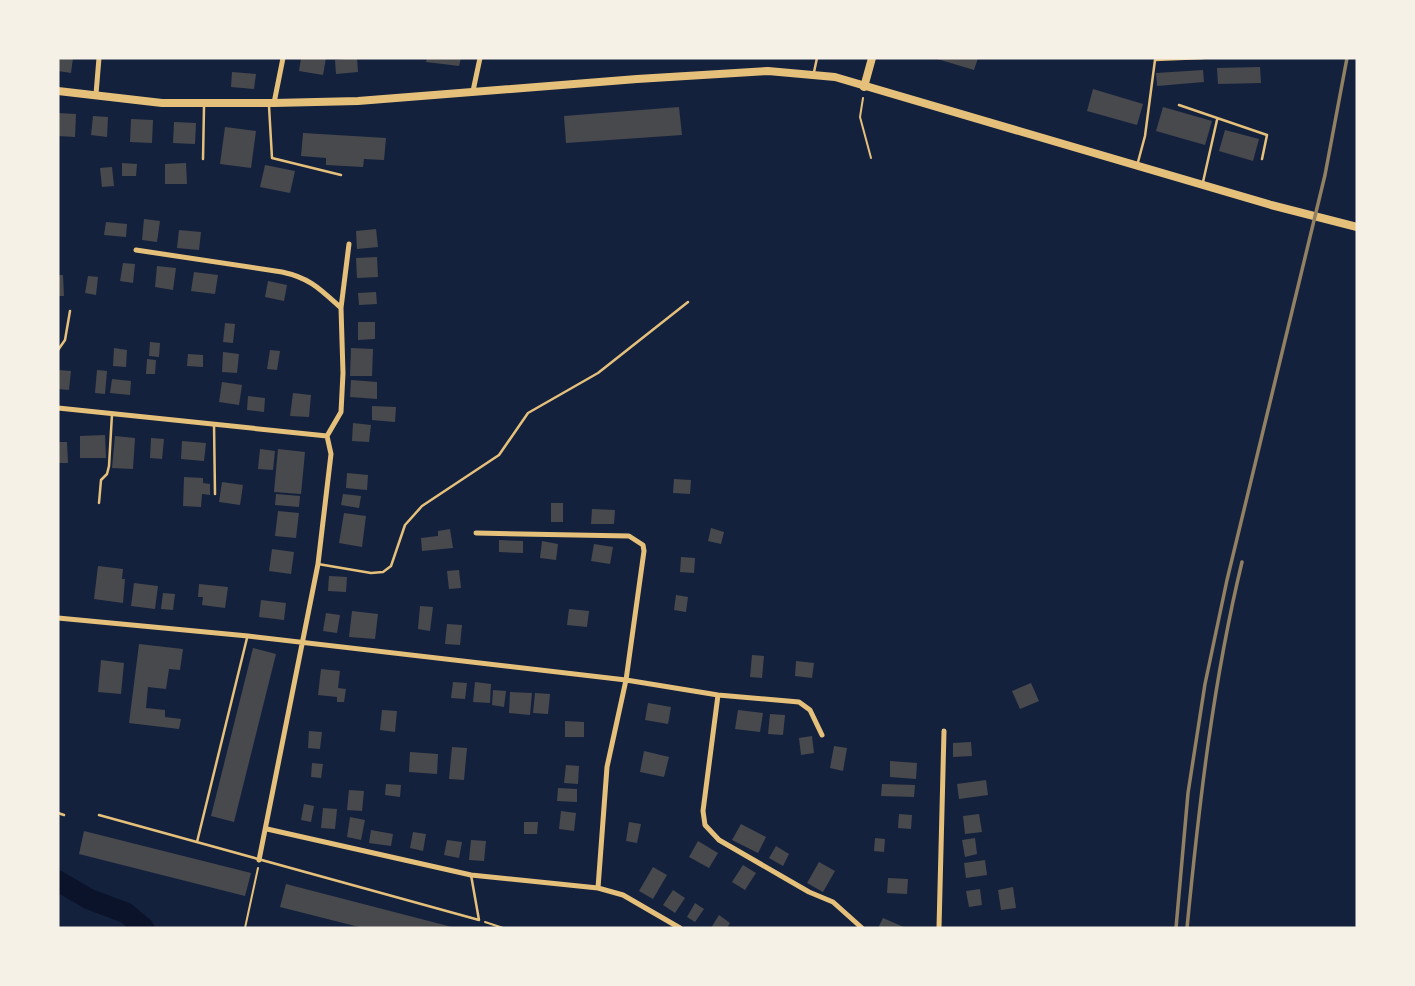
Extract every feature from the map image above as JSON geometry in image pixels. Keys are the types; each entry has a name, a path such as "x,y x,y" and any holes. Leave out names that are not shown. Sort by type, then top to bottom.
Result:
{"main road":[{"path":"864,87 872,58"},
{"path":"58,91 162,103 272,103 358,101 768,71 835,77 1271,205 1357,227"}],"street":[{"path":"96,94 99,58"},
{"path":"272,103 283,58"},
{"path":"473,91 480,58"},
{"path":"259,860 318,565 331,454 327,436 341,412 341,308 349,244"},
{"path":"136,250 292,274 314,284 341,308"},
{"path":"58,408 327,436"},
{"path":"476,533 629,536 643,545 645,551 626,680 607,767 598,888"},
{"path":"58,618 248,636 626,680 718,695 799,702 810,710 822,735"},
{"path":"718,695 703,811 705,825 719,840 809,892 833,902 862,928"},
{"path":"939,928 944,732"},
{"path":"267,829 471,875 598,888 623,895 680,928"}],"lane":[{"path":"813,75 817,58"},
{"path":"1138,166 1145,136 1155,60 1203,58"},
{"path":"203,159 204,103"},
{"path":"272,103 272,158 341,175"},
{"path":"1179,105 1267,135 1262,159"},
{"path":"1202,185 1218,119"},
{"path":"318,565 371,573 383,572 391,566 405,525 422,506 499,455 528,413 598,373 688,302"},
{"path":"58,351 65,340 70,311"},
{"path":"99,503 101,480 107,474 112,414"},
{"path":"214,424 215,494"},
{"path":"197,842 248,636"},
{"path":"58,813 64,815"},
{"path":"99,815 479,920 471,875"}],"path":[{"path":"864,87 860,117 872,158"},
{"path":"245,928 259,860"},
{"path":"479,920 503,928"}],"building":[{"path":"58,58 73,58 71,73 58,71"},
{"path":"301,58 326,58 323,75 299,71"},
{"path":"357,58 358,72 336,74 335,60"},
{"path":"427,58 461,58 459,66 426,62"},
{"path":"934,58 978,58 974,70"},
{"path":"1260,67 1261,83 1218,84 1217,68"},
{"path":"1203,70 1204,82 1157,86 1156,73"},
{"path":"232,72 256,74 254,89 231,87"},
{"path":"1093,89 1143,104 1137,125 1087,111"},
{"path":"679,107 682,135 566,143 564,116"},
{"path":"1163,107 1212,121 1205,145 1156,131"},
{"path":"58,113 76,114 75,137 58,136"},
{"path":"93,116 108,117 107,137 91,135"},
{"path":"131,119 153,120 152,143 130,142"},
{"path":"174,122 196,123 195,144 173,143"},
{"path":"225,127 256,131 251,168 220,164"},
{"path":"1225,130 1259,139 1253,161 1219,151"},
{"path":"303,133 386,138 384,160 364,159 363,167 326,165 326,158 301,156"},
{"path":"122,163 137,164 136,176 122,176"},
{"path":"186,163 187,184 165,184 165,164"},
{"path":"265,165 295,171 290,193 260,187"},
{"path":"112,167 114,186 102,187 100,168"},
{"path":"144,219 160,221 157,242 142,240"},
{"path":"106,222 127,224 126,237 104,235"},
{"path":"376,229 378,247 357,249 356,231"},
{"path":"179,230 201,232 199,250 177,248"},
{"path":"377,257 378,277 357,278 356,258"},
{"path":"123,263 135,264 133,283 120,281"},
{"path":"157,266 176,268 173,290 155,287"},
{"path":"194,272 218,275 215,294 191,291"},
{"path":"58,275 63,275 64,296 58,296"},
{"path":"88,276 98,277 96,295 85,293"},
{"path":"268,281 287,285 284,301 265,297"},
{"path":"376,292 377,304 359,305 358,293"},
{"path":"358,322 375,322 375,339 358,340"},
{"path":"225,323 235,324 233,343 223,342"},
{"path":"150,342 160,343 159,357 149,356"},
{"path":"114,348 127,350 126,367 113,366"},
{"path":"351,348 373,349 372,376 350,376"},
{"path":"270,350 280,351 277,370 267,369"},
{"path":"223,352 239,354 237,373 222,372"},
{"path":"188,354 203,355 203,367 187,366"},
{"path":"147,359 156,360 155,374 146,374"},
{"path":"58,370 71,371 69,390 58,389"},
{"path":"97,370 107,371 105,394 95,393"},
{"path":"112,379 131,381 130,395 110,393"},
{"path":"351,380 377,382 377,399 350,397"},
{"path":"222,382 242,385 239,405 219,402"},
{"path":"293,393 311,395 309,417 290,416"},
{"path":"248,396 265,398 264,412 247,410"},
{"path":"372,406 396,407 395,422 372,420"},
{"path":"353,423 371,425 369,442 352,441"},
{"path":"105,435 106,458 80,458 80,436"},
{"path":"115,436 135,438 133,469 112,468"},
{"path":"151,438 164,439 162,459 150,458"},
{"path":"182,441 206,443 204,461 181,459"},
{"path":"58,442 67,442 68,463 58,463"},
{"path":"260,449 275,451 273,470 258,469"},
{"path":"278,449 305,452 301,494 274,492"},
{"path":"347,473 368,475 367,490 346,488"},
{"path":"184,477 203,478 203,483 210,484 210,495 202,494 201,507 183,506"},
{"path":"674,479 691,480 690,494 673,493"},
{"path":"222,482 243,485 240,505 219,502"},
{"path":"276,494 300,496 299,507 275,505"},
{"path":"343,494 361,496 359,508 341,505"},
{"path":"551,503 563,503 563,522 551,522"},
{"path":"592,509 615,510 614,524 591,524"},
{"path":"278,511 299,513 296,538 275,536"},
{"path":"344,513 366,516 362,547 339,543"},
{"path":"711,528 724,532 721,544 708,541"},
{"path":"450,529 453,548 422,551 421,538 438,536 438,531"},
{"path":"499,540 523,541 523,553 499,552"},
{"path":"542,541 558,544 556,560 540,558"},
{"path":"594,544 613,547 610,564 591,561"},
{"path":"272,549 294,552 291,574 269,571"},
{"path":"681,557 695,558 694,573 680,572"},
{"path":"98,566 123,569 123,603 94,599"},
{"path":"459,570 461,588 449,589 447,571"},
{"path":"329,576 347,577 346,592 328,591"},
{"path":"134,583 158,586 155,609 131,606"},
{"path":"199,584 228,587 225,608 202,605 203,597 198,597"},
{"path":"163,593 175,594 173,610 161,609"},
{"path":"676,595 688,597 686,612 674,610"},
{"path":"261,600 286,603 284,620 259,617"},
{"path":"420,606 433,607 430,631 418,629"},
{"path":"569,609 589,611 587,627 567,625"},
{"path":"352,611 378,614 375,639 349,637"},
{"path":"326,613 340,615 337,633 323,631"},
{"path":"447,624 462,625 460,645 445,644"},
{"path":"139,644 183,649 180,670 169,669 166,689 148,687 146,708 165,710 165,717 181,719 179,729 129,723"},
{"path":"253,648 276,654 234,822 211,816"},
{"path":"752,655 764,656 762,678 750,677"},
{"path":"101,660 124,663 121,694 98,692"},
{"path":"796,661 814,663 812,678 795,676"},
{"path":"321,669 340,671 338,688 346,689 344,702 337,702 337,697 318,695"},
{"path":"453,682 467,683 465,699 451,698"},
{"path":"475,682 491,684 490,703 473,702"},
{"path":"1031,683 1039,701 1020,709 1012,691"},
{"path":"493,690 506,691 504,707 492,705"},
{"path":"510,692 532,693 530,715 509,713"},
{"path":"535,693 550,694 548,714 533,713"},
{"path":"648,703 671,707 668,724 645,720"},
{"path":"382,710 397,711 395,732 380,730"},
{"path":"738,710 763,713 760,732 735,729"},
{"path":"770,714 785,715 783,735 768,734"},
{"path":"565,721 584,722 584,737 565,737"},
{"path":"309,731 322,732 320,749 308,748"},
{"path":"812,736 814,753 801,755 799,738"},
{"path":"971,742 972,756 953,757 953,743"},
{"path":"834,746 847,748 843,771 830,768"},
{"path":"452,747 467,748 464,780 449,779"},
{"path":"644,751 669,757 664,777 640,772"},
{"path":"410,752 438,754 437,774 409,772"},
{"path":"890,761 917,763 916,779 890,777"},
{"path":"312,763 323,764 321,778 311,777"},
{"path":"566,765 579,766 578,784 564,783"},
{"path":"986,780 988,795 959,799 957,784"},
{"path":"386,784 401,785 400,797 385,795"},
{"path":"882,784 915,785 914,797 881,796"},
{"path":"558,788 577,789 577,802 557,801"},
{"path":"349,790 364,791 362,811 347,810"},
{"path":"304,804 314,806 311,822 301,820"},
{"path":"323,808 337,809 335,829 321,828"},
{"path":"561,811 576,813 574,831 559,829"},
{"path":"899,814 912,815 911,829 898,828"},
{"path":"979,814 982,832 965,834 963,816"},
{"path":"350,817 365,820 361,840 347,837"},
{"path":"524,822 538,822 537,834 524,834"},
{"path":"629,822 641,824 637,843 626,841"},
{"path":"741,824 766,837 758,853 732,840"},
{"path":"371,830 393,834 391,846 369,843"},
{"path":"84,831 251,873 245,896 79,854"},
{"path":"413,832 426,834 423,851 410,848"},
{"path":"875,838 885,839 884,852 874,851"},
{"path":"975,838 977,854 965,857 962,840"},
{"path":"447,840 462,842 459,858 444,855"},
{"path":"471,840 486,841 484,861 469,860"},
{"path":"698,841 718,853 709,868 689,857"},
{"path":"776,846 789,854 783,866 769,858"},
{"path":"985,860 987,875 966,878 964,863"},
{"path":"819,862 835,871 823,892 807,883"},
{"path":"743,865 756,873 745,890 732,882"},
{"path":"653,867 667,875 653,899 639,891"},
{"path":"888,878 908,879 907,894 887,893"},
{"path":"286,884 452,928 363,928 280,907"},
{"path":"1013,887 1016,908 1001,910 998,890"},
{"path":"980,889 982,905 969,907 966,891"},
{"path":"673,890 685,898 675,913 663,905"},
{"path":"695,903 704,909 695,922 687,917"},
{"path":"719,915 730,923 727,928 711,928"},
{"path":"883,918 906,928 878,928"}],"waterway":[{"path":"58,881 89,899 126,913 144,928"}],"railway":[{"path":"1176,928 1188,793 1205,684 1227,580 1325,175 1347,58"},
{"path":"1187,928 1208,744 1242,562"}]}
